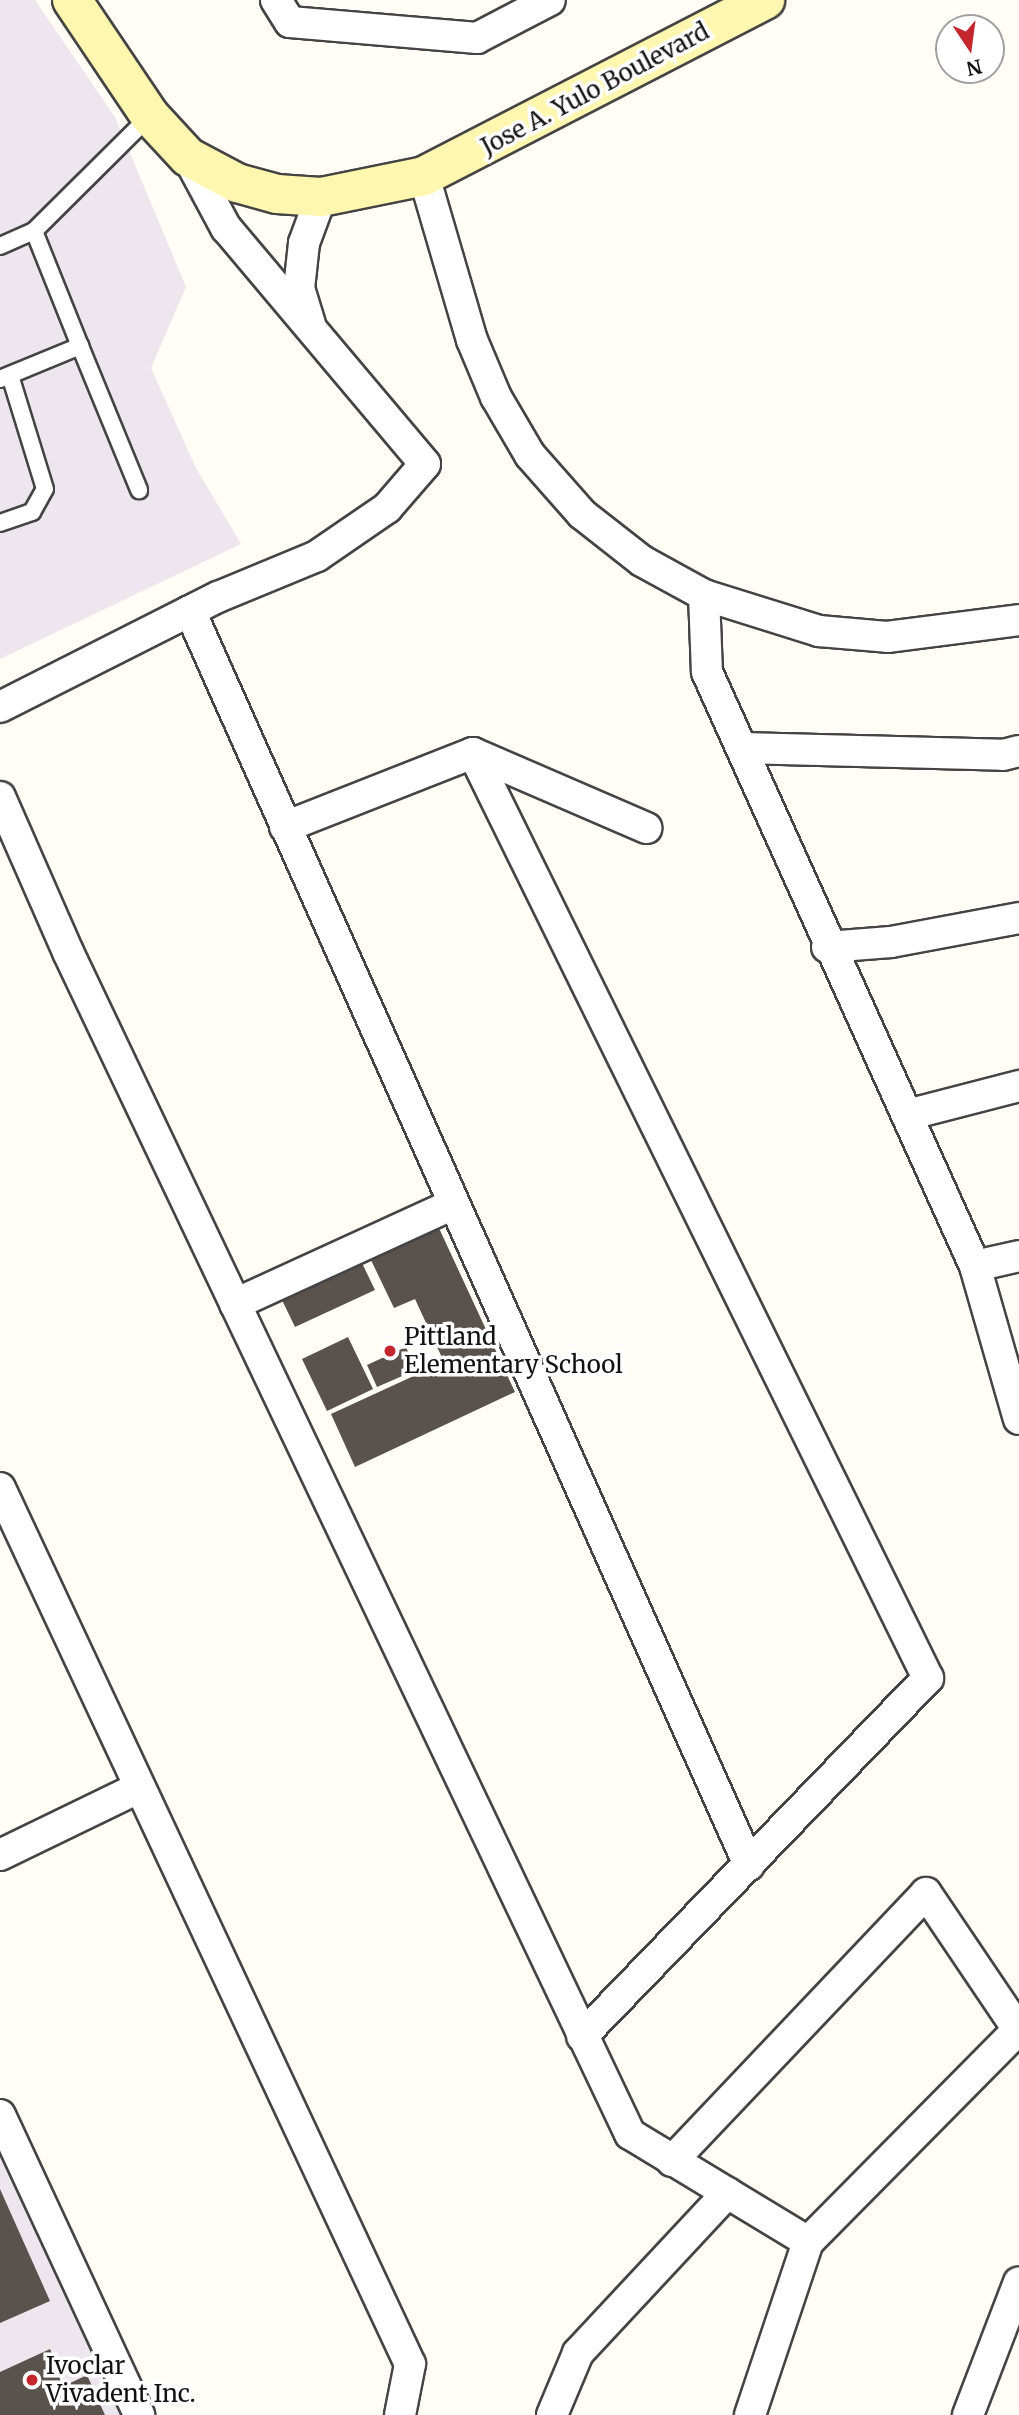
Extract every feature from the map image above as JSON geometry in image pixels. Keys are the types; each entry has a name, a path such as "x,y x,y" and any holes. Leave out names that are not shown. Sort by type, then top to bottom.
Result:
{"main road":[{"path":"72,0 150,116 188,158"},
{"name":"Jose A. Yulo Boulevard","path":"188,158 237,183 277,194 320,197 424,177 765,0"}],"street":[{"path":"276,0 290,22 477,38 550,0"},
{"path":"0,707 190,611 317,556 387,508 425,464 226,228 188,158"},
{"path":"424,177 472,340 496,397 530,455 582,514 642,561 704,595 820,631 873,636 945,632 1019,621"},
{"path":"313,334 299,289 304,243 320,197"},
{"path":"704,595 707,673 827,947 975,1266 1019,1419"},
{"path":"190,611 749,1865"},
{"path":"742,748 1003,755 1019,751"},
{"path":"285,827 473,753 646,828"},
{"path":"473,753 928,1678 582,2036"},
{"path":"0,797 68,952 630,2134 808,2242"},
{"path":"827,947 891,942 1019,918"},
{"path":"907,1115 1019,1086"},
{"path":"235,1304 453,1204"},
{"path":"975,1266 1019,1256"},
{"path":"0,1488 138,1788 410,2364 400,2415"},
{"path":"0,1855 138,1788"},
{"path":"672,2161 926,1893 1019,2030 808,2242 750,2415"},
{"path":"0,2115 139,2415"},
{"path":"552,2415 578,2353 727,2193"},
{"path":"968,2415 1019,2282"}],"lane":[{"path":"0,246 34,231 150,116"},
{"path":"34,231 139,490"},
{"path":"0,523 32,512 46,489 5,377 80,346"}],"shaded area":[{"path":"0,0 35,0 115,117 186,287 151,368 196,468 241,544 0,659"},
{"path":"0,2139 128,2415 0,2415"}],"building":[{"path":"438,1226 515,1392 355,1467 331,1414 444,1362 415,1299 394,1308 370,1258"},
{"path":"361,1261 375,1290 295,1327 281,1298"},
{"path":"348,1337 373,1389 327,1411 302,1359"},
{"path":"406,1347 416,1370 377,1387 367,1365"},
{"path":"0,2189 50,2301 0,2323"},
{"name":"Ivoclar Vivadent Inc.","path":"50,2349 66,2385 87,2375 105,2415 0,2415 0,2372"}],"place":[{"name":"Pittland Elementary School","path":"390,1351"},
{"name":"Ivoclar Vivadent Inc.","path":"32,2380"}]}
